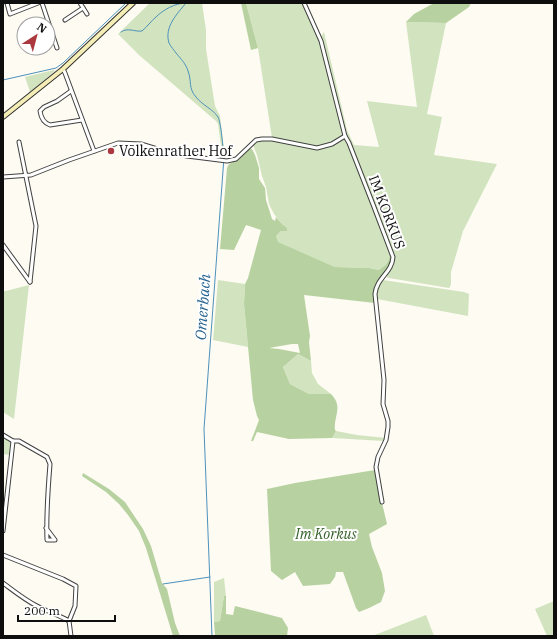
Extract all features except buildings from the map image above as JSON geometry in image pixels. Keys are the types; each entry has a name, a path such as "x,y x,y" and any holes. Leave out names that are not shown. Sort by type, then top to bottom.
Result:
{"main road":[{"path":"3,117 63,69 133,3"}],"street":[{"path":"7,3 10,14 38,3"},
{"path":"42,3 57,48"},
{"path":"80,3 87,14"},
{"name":"IM KORKUS","path":"304,3 321,41 345,136 393,257 391,266 378,284 376,294 383,373 383,404 388,421 386,440 378,457 376,466 382,502"},
{"path":"65,20 83,8"},
{"path":"63,69 94,151"},
{"path":"71,91 57,101 44,107 40,111 40,115 50,126 82,120"},
{"path":"3,177 27,176 118,143 141,144 167,152 224,161 236,159 256,140 276,140 317,148 332,144 345,136"},
{"path":"3,245 30,282 36,226 19,142"},
{"path":"3,435 47,457 50,464 46,528"},
{"path":"3,531 13,440"},
{"path":"3,555 63,578 76,586 75,606 69,621 72,636"},
{"path":"3,583 38,607 69,621"}],"green space":[{"path":"150,3 202,3 206,30 206,49 215,106 220,116 224,159 219,158 222,153 218,124 216,121 139,55 118,34"},
{"path":"241,3 246,3 258,48 251,50"},
{"path":"246,3 303,3 321,45 342,131 342,135 332,143 316,147 272,138 258,48"},
{"path":"434,3 471,3 469,7 446,23 406,22 414,14"},
{"path":"406,22 446,23 427,114 442,117 434,155 497,164 463,231 451,272 451,284 449,288 387,277 394,265 394,257 346,135 321,37 324,32 347,130 354,145 379,147 367,101 417,107"},
{"path":"55,71 30,92 25,77"},
{"path":"272,140 309,148 333,145 342,140 346,140 390,252 389,261 384,267 379,270 369,268 335,267 277,242 276,236 281,231 283,225 274,214 269,204 266,187 253,145 257,141"},
{"path":"249,149 252,149 259,168 259,179 265,188 266,200 272,219 275,221 276,217 287,228 287,231 281,231 276,236 278,242 335,267 369,268 379,270 388,262 390,252 390,266 377,283 375,303 304,295 310,336 309,342 311,361 298,354 283,367 290,384 309,394 331,394 335,399 337,403 335,425 336,431 332,438 289,439 257,432 253,441 251,441 259,420 253,400 244,304 245,284 261,230 246,225 234,250 220,249 227,168 229,164 237,160","holes":["292,344 298,344 300,353 269,348"]},
{"path":"218,280 245,284 244,304 248,347 213,340"},
{"path":"383,280 469,294 468,316 377,299 378,289"},
{"path":"29,285 14,419 3,412 3,291"},
{"path":"298,354 311,361 312,373 318,384 331,394 309,394 290,384 283,367"},
{"path":"336,431 386,438 384,441 332,438"},
{"path":"3,438 10,442 10,455 3,454"},
{"name":"Im Korkus","path":"375,470 387,524 369,534 372,547 382,573 385,591 381,602 359,612 356,608 343,572 336,572 335,577 330,584 303,586 295,572 282,580 271,571 267,489"},
{"path":"83,473 109,489 125,502 143,529 151,546 162,583 167,589 175,623 180,636 173,636 146,548 139,531 119,504 106,492 82,476"},
{"path":"224,578 226,596 224,596 220,621 214,622 214,582"},
{"path":"224,596 226,596 226,614 233,615 235,606 282,618 288,628 287,636 215,636 214,622 220,621"},
{"path":"554,601 554,636 547,636 535,609"},
{"path":"426,615 434,636 372,636"}],"waterway":[{"path":"3,80 56,68 126,3"},
{"name":"Omerbach","path":"186,3 172,21 168,32 169,43 186,66 194,94 198,100 218,117 224,157 204,429 212,636"},
{"path":"121,32 129,30 142,31 166,9 178,4 186,3"},
{"path":"163,584 210,577"}],"place":[{"name":"Volkenrather Hof","path":"111,151"}]}
